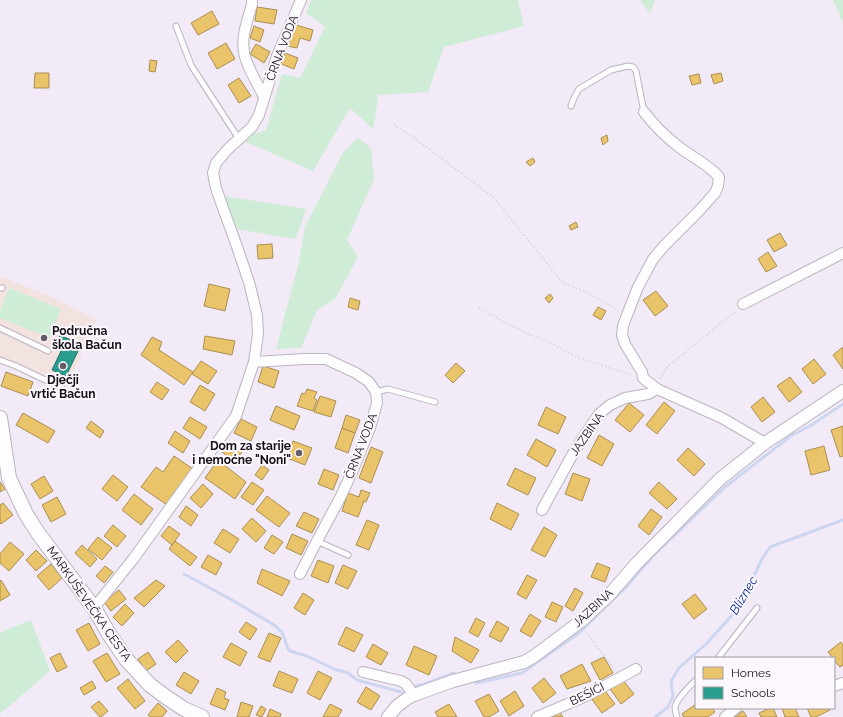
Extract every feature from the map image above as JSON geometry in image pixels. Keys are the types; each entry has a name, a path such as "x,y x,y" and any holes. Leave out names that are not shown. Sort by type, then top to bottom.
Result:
{"main road":[{"name":"MARKUŠEVEČKA CESTA","path":"0,418 6,470 26,514 38,533 94,608 126,659 150,685 166,697 202,717"}],"street":[{"name":"ČRNA VODA","path":"252,0 243,40 244,53 264,97"},
{"name":"ČRNA VODA","path":"94,608 134,558 236,416 254,362 258,334 257,315 249,282 216,188 213,173 216,163 228,148 252,127 259,115 277,56 301,0"},
{"path":"644,112 654,125 678,147 714,171 719,177 718,186 715,193 653,259 638,287 623,326 622,334 625,344 642,372 643,378 657,389 722,418 765,443"},
{"path":"743,304 843,252"},
{"path":"254,362 326,359 356,373 370,382 376,392"},
{"name":"JAZBINA","path":"542,510 575,450 599,414 610,405 625,398 648,394 657,389"},
{"name":"ČRNA VODA","path":"300,574 344,490 370,428 377,403 376,392"},
{"name":"JAZBINA","path":"388,717 397,706 414,695 453,681 524,662 533,657 581,621 610,594 636,564 720,479 765,443 842,394"},
{"path":"83,593 104,594"},
{"name":"BEŠIĆI","path":"537,717 586,696 636,669"},
{"path":"363,672 401,681 406,684 414,695"},
{"path":"725,717 735,709"}],"lane":[{"path":"176,26 191,64 212,99 240,139"},
{"path":"572,106 579,89 611,70 628,66 633,67 636,71 644,112"},
{"path":"0,328 48,351"},
{"path":"0,360 62,388"},
{"path":"376,392 388,389 435,402"},
{"path":"316,541 348,555"},
{"path":"719,657 757,608"},
{"path":"677,717 675,706 683,693 695,681"}],"path":[{"path":"393,124 413,137 493,197 563,283 589,293 627,315"},
{"path":"657,389 661,376 667,367 743,304"},
{"path":"478,308 577,357 643,378"},
{"path":"586,632 621,678"}],"shaded area":[{"name":"Područna škola Bačun","path":"0,276 54,298 97,320 67,386 0,356"}],"green space":[{"path":"311,0 518,0 524,26 444,47 428,92 376,95 378,100 373,129 350,108 313,171 239,139 266,130 282,74 300,78 325,27 306,13"},
{"path":"640,0 655,0 650,14"},
{"path":"833,0 843,0 843,23"},
{"path":"358,138 371,148 374,179 347,240 358,257 335,299 317,310 301,348 276,349 299,262 305,227 343,152"},
{"path":"224,196 306,209 296,239 236,229"},
{"path":"9,288 61,309 50,338 0,318 0,311"},
{"path":"31,620 50,671 0,714 0,634 5,630"}],"building: Homes":[{"path":"257,7 277,10 274,24 255,21"},
{"path":"212,11 219,24 198,35 191,23"},
{"path":"293,24 313,30 310,41 300,38 297,48 287,46"},
{"path":"254,26 264,30 260,42 250,38"},
{"path":"226,43 235,59 217,69 208,53"},
{"path":"256,44 270,52 264,63 250,54"},
{"path":"285,53 298,58 294,69 281,64"},
{"path":"150,60 157,61 155,72 149,71"},
{"path":"35,73 49,73 49,88 34,88"},
{"path":"721,73 723,81 714,84 711,75"},
{"path":"699,74 701,83 692,85 689,76"},
{"path":"239,78 251,96 239,103 228,85"},
{"path":"607,135 608,141 603,145 601,138"},
{"path":"533,158 535,162 530,166 526,162"},
{"path":"576,222 578,227 571,230 569,226"},
{"path":"780,233 787,245 774,252 767,240"},
{"path":"272,244 273,258 258,259 257,245"},
{"path":"768,252 777,266 766,272 758,259"},
{"path":"209,284 230,289 225,311 204,306"},
{"path":"656,291 668,306 655,316 643,300"},
{"path":"550,294 553,298 549,303 545,298"},
{"path":"350,298 360,301 358,310 348,307"},
{"path":"598,307 606,311 601,320 593,315"},
{"path":"205,336 235,341 232,355 203,349"},
{"path":"152,337 162,342 159,350 193,372 184,385 141,355"},
{"path":"843,347 843,369 833,355"},
{"path":"814,359 826,374 813,384 802,369"},
{"path":"201,361 217,371 208,384 192,374"},
{"path":"456,363 465,371 453,383 445,375"},
{"path":"263,366 279,371 274,388 258,382"},
{"path":"6,372 33,382 28,396 1,386"},
{"path":"790,377 802,392 789,402 777,386"},
{"path":"157,382 169,390 162,400 150,392"},
{"path":"200,385 215,394 205,411 190,402"},
{"path":"307,389 317,392 314,398 317,400 313,411 297,406 302,393 305,394"},
{"path":"320,396 336,401 331,417 314,412"},
{"path":"763,397 775,412 762,422 751,407"},
{"path":"664,402 675,411 657,434 646,425"},
{"path":"629,403 644,415 630,432 615,420"},
{"path":"276,406 300,416 294,430 270,420"},
{"path":"546,407 566,417 558,434 538,425"},
{"path":"23,413 55,431 48,443 16,425"},
{"path":"346,415 360,420 355,433 342,428"},
{"path":"190,417 207,427 200,439 183,428"},
{"path":"241,419 257,427 251,441 234,433"},
{"path":"91,421 104,431 100,438 86,428"},
{"path":"843,426 843,456 840,457 831,430"},
{"path":"342,428 355,433 348,453 335,448"},
{"path":"175,431 190,441 183,453 168,443"},
{"path":"599,435 614,444 602,466 587,458"},
{"path":"536,439 556,450 547,467 527,455"},
{"name":"Dom za starije i nemoćne \"Noni\"","path":"293,441 312,448 305,465 287,458"},
{"path":"230,442 242,452 234,462 222,452"},
{"path":"824,446 830,470 811,475 805,451"},
{"path":"371,447 383,452 371,483 359,478"},
{"path":"688,448 705,464 694,476 677,460"},
{"path":"174,456 193,469 167,505 141,487 156,467 163,472"},
{"path":"218,460 246,482 235,499 205,478"},
{"path":"262,465 269,470 262,480 255,475"},
{"path":"515,468 536,478 528,495 507,485"},
{"path":"324,469 339,475 333,490 318,484"},
{"path":"573,473 590,479 582,501 565,494"},
{"path":"113,475 128,487 117,501 102,489"},
{"path":"44,476 53,491 40,499 31,484"},
{"path":"0,482 5,489 0,492"},
{"path":"252,482 264,490 253,505 241,497"},
{"path":"659,482 677,499 667,509 649,493"},
{"path":"203,484 213,494 201,508 190,498"},
{"path":"361,490 370,493 366,502 364,501 358,517 342,511 348,493 359,497"},
{"path":"134,494 153,509 141,525 122,510"},
{"path":"267,496 290,513 279,527 256,510"},
{"path":"57,497 66,514 51,522 42,505"},
{"path":"3,503 13,515 1,524 0,505"},
{"path":"497,503 519,514 511,530 490,519"},
{"path":"186,506 198,515 191,526 179,517"},
{"path":"651,509 662,517 649,535 638,526"},
{"path":"304,512 319,519 312,533 296,526"},
{"path":"252,518 266,531 256,542 242,529"},
{"path":"367,520 379,525 369,550 356,545"},
{"path":"113,525 126,536 117,547 104,536"},
{"path":"169,526 180,534 172,545 161,536"},
{"path":"544,527 557,535 545,557 531,550"},
{"path":"223,529 239,539 230,553 214,543"},
{"path":"292,534 308,541 301,555 286,548"},
{"path":"272,535 283,542 274,554 264,548"},
{"path":"98,537 112,548 102,560 88,549"},
{"path":"175,541 197,557 190,566 169,549"},
{"path":"10,542 24,554 9,571 0,563 0,554"},
{"path":"82,545 97,559 90,567 75,553"},
{"path":"36,550 47,561 36,571 26,560"},
{"path":"208,555 222,563 216,575 201,567"},
{"path":"318,560 334,566 328,583 311,576"},
{"path":"597,563 610,568 605,582 591,577"},
{"path":"51,564 62,578 49,590 37,576"},
{"path":"343,565 357,571 348,589 335,583"},
{"path":"105,566 113,572 104,583 96,576"},
{"path":"262,569 290,581 282,596 257,583"},
{"path":"527,575 537,580 526,599 517,594"},
{"path":"1,580 10,595 0,601 0,581"},
{"path":"156,580 165,586 144,607 134,598"},
{"path":"575,588 583,593 573,611 565,606"},
{"path":"119,590 126,599 111,611 104,602"},
{"path":"303,593 314,600 305,615 294,608"},
{"path":"695,594 707,609 694,619 682,604"},
{"path":"552,602 563,607 556,622 545,617"},
{"path":"125,604 134,613 122,626 113,617"},
{"path":"530,614 541,621 531,637 520,631"},
{"path":"476,618 485,623 478,637 469,632"},
{"path":"497,621 509,628 501,642 489,636"},
{"path":"246,622 257,629 250,640 239,632"},
{"path":"89,623 100,644 88,651 76,630"},
{"path":"346,627 363,635 354,652 338,644"},
{"path":"269,633 281,638 270,662 258,657"},
{"path":"455,637 479,650 471,663 452,651"},
{"path":"178,640 188,651 176,663 165,652"},
{"path":"841,642 843,645 843,665 840,667 835,661 835,657 832,657 828,652"},
{"path":"231,643 247,652 240,666 223,657"},
{"path":"373,644 388,653 381,665 366,657"},
{"path":"414,646 437,656 429,675 406,665"},
{"path":"148,652 156,664 146,671 138,659"},
{"path":"60,653 67,667 57,672 50,658"},
{"path":"107,653 120,674 106,682 93,661"},
{"path":"604,657 613,673 600,680 591,663"},
{"path":"582,664 591,681 567,689 560,676"},
{"path":"279,671 298,679 292,693 273,686"},
{"path":"318,671 332,678 320,700 307,693"},
{"path":"184,672 199,681 191,694 176,685"},
{"path":"544,678 556,693 543,703 532,688"},
{"path":"128,679 145,701 135,709 117,688"},
{"path":"622,679 634,694 621,704 610,689"},
{"path":"92,681 96,688 84,695 80,688"},
{"path":"366,687 380,696 371,710 357,702"},
{"path":"217,688 226,692 224,698 229,700 225,710 210,704"},
{"path":"603,688 615,704 602,713 591,698"},
{"path":"515,691 524,706 509,716 500,701"},
{"path":"489,694 499,711 489,717 484,717 475,701"},
{"path":"99,701 108,711 101,717 91,707"},
{"path":"241,702 253,706 249,717 237,717"},
{"path":"158,703 167,711 162,717 151,717 148,715"},
{"path":"330,704 342,710 338,717 323,717"},
{"path":"449,704 457,717 438,717 435,712"},
{"path":"695,705 695,709 713,709 715,712 708,717 684,717 682,714"},
{"path":"261,706 266,709 262,717 256,715"},
{"path":"270,709 281,714 280,717 267,717"},
{"path":"768,709 773,709 777,717 761,717 759,713"},
{"path":"782,709 795,709 799,717 785,717"},
{"path":"807,709 830,710 816,717 811,717"},
{"path":"558,710 563,717 549,717"},
{"path":"743,711 747,717 735,717"}],"building: Schools":[{"path":"60,335 81,345 66,376 52,370 61,351 54,349"}],"waterway":[{"path":"476,683 522,673 579,633 627,586 653,556 725,487 792,435 810,426 843,404"},
{"name":"Bliznec","path":"655,717 668,707 673,696 671,681 679,668 706,644 734,613 763,557 770,547 843,520"},
{"path":"184,574 274,625 282,632 290,651 307,656 334,669 348,673 357,680 401,692"},
{"path":"416,686 454,673"}],"place":[{"name":"Područna škola Bačun","path":"44,338"},
{"name":"Dječji vrtić Bačun","path":"63,366"},
{"name":"Dom za starije i nemoćne \"Noni\"","path":"299,453"}]}
